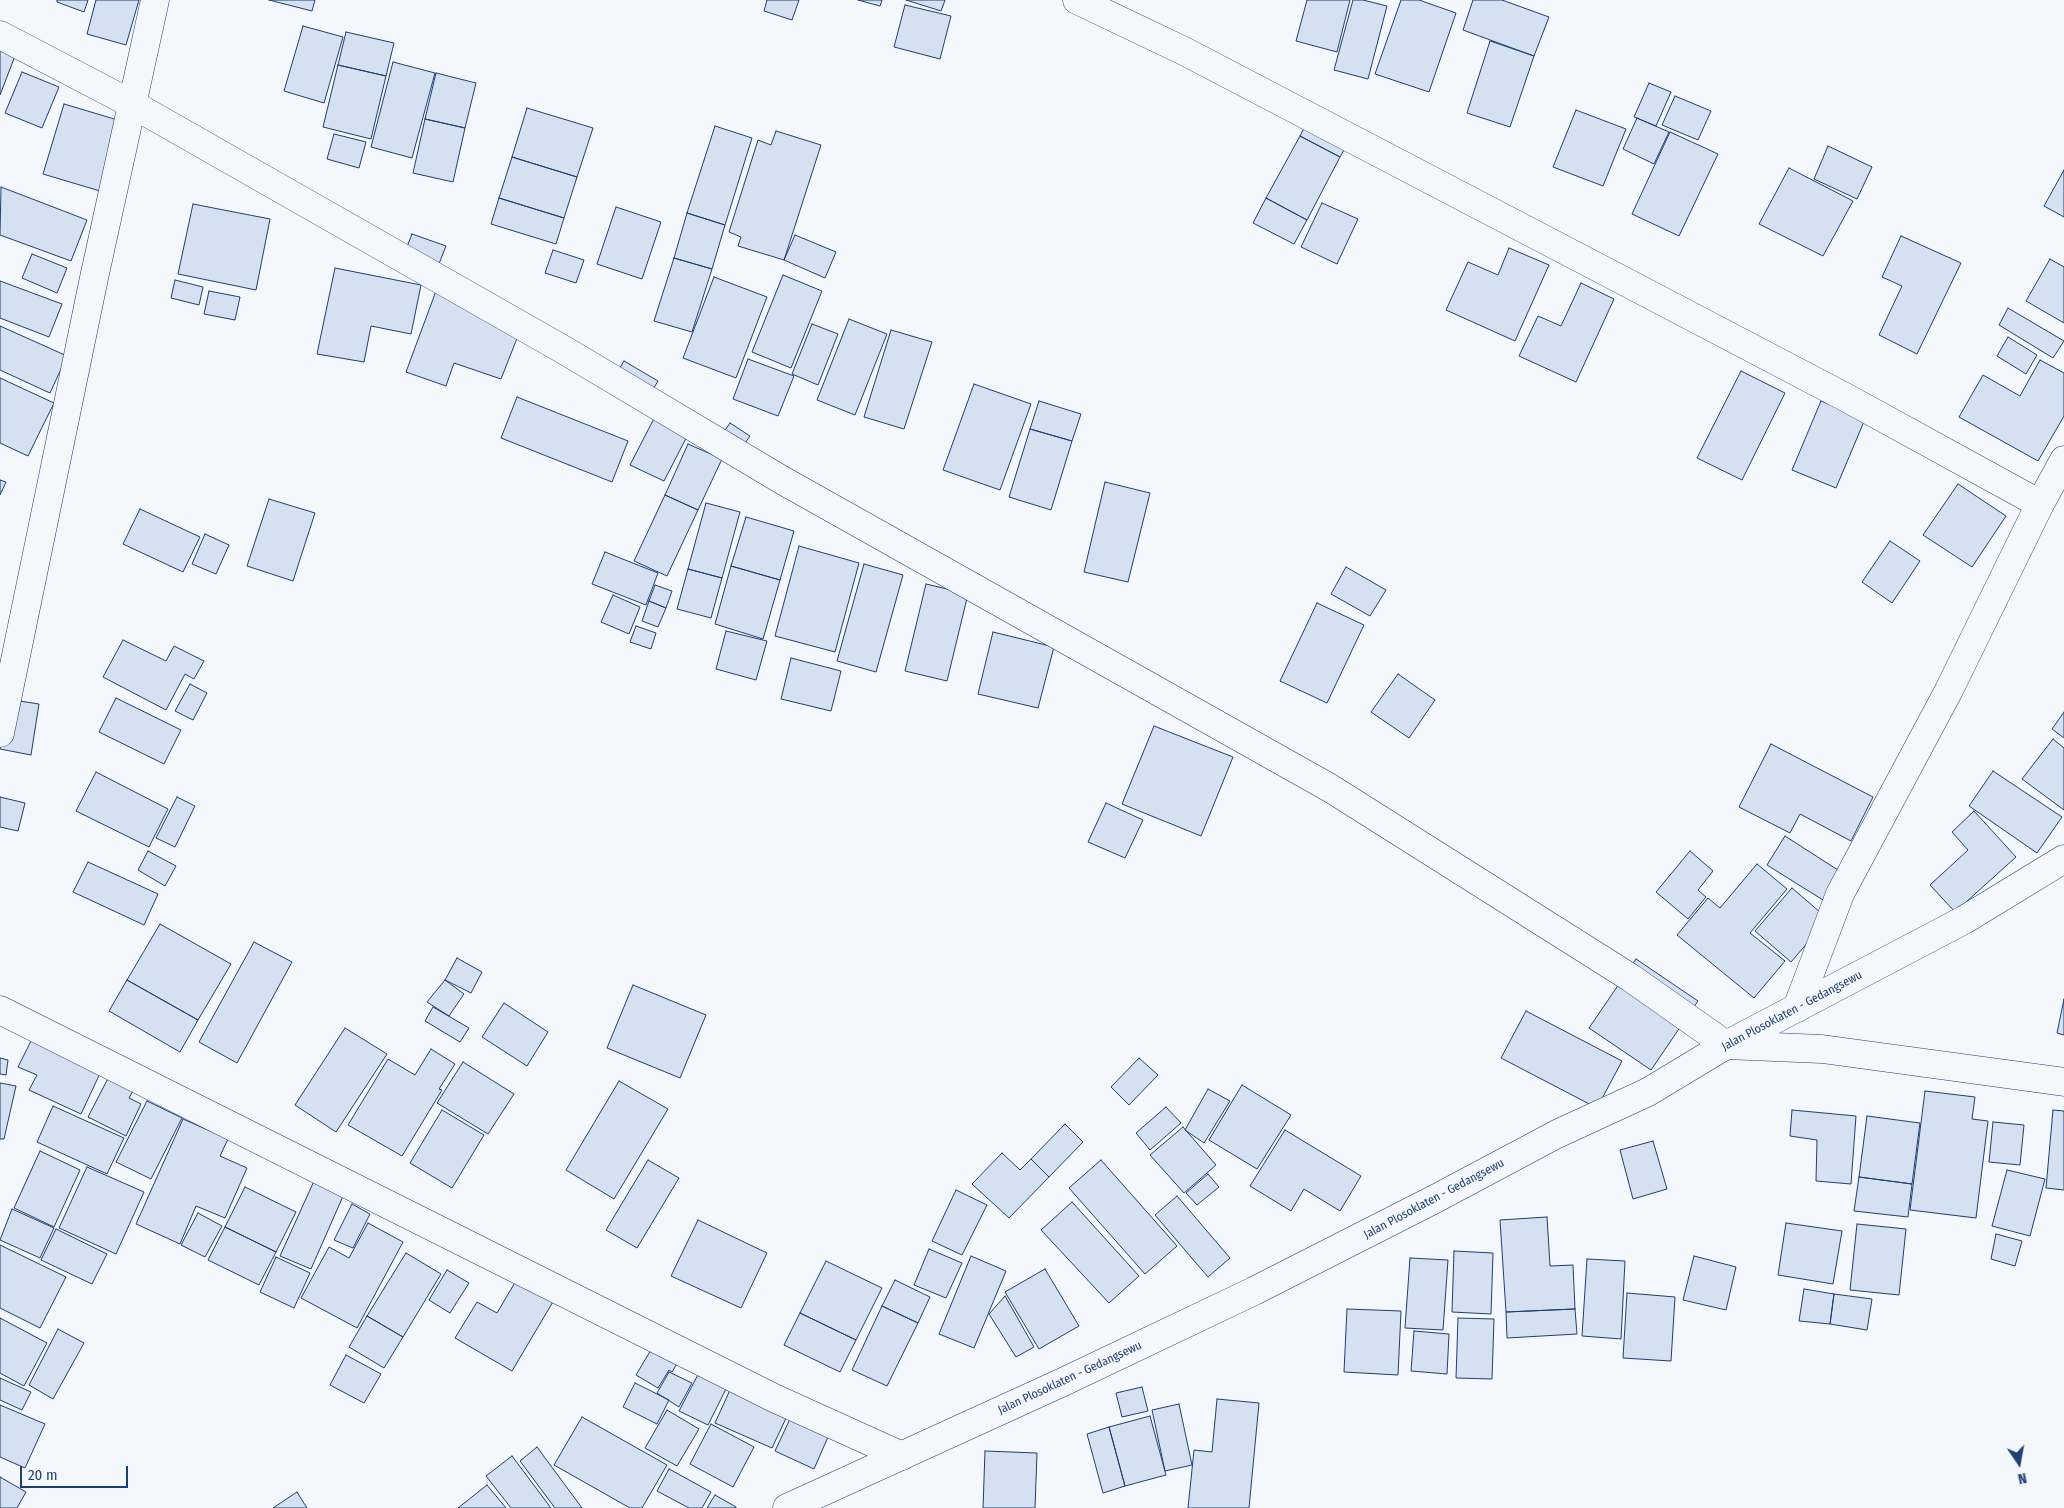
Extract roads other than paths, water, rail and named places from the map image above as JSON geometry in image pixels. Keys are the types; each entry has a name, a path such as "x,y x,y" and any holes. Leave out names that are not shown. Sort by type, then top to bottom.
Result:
{"street":[{"path":"0,733 94,278 155,0"},
{"path":"1077,0 1184,51 1599,268 1845,397 2040,504"},
{"path":"0,35 132,104 556,345 782,480 1330,788 1623,973 1726,1045 1822,1049 2064,1082"},
{"path":"1797,1008 1840,894 1948,692 2040,504 2064,460"},
{"name":"Jalan Plosoklaten - Gedangsewu","path":"787,1508 1254,1291 1433,1200 1557,1134 1648,1092 1726,1045 1964,920 2064,859"},
{"path":"0,1010 765,1394 902,1456"}]}
